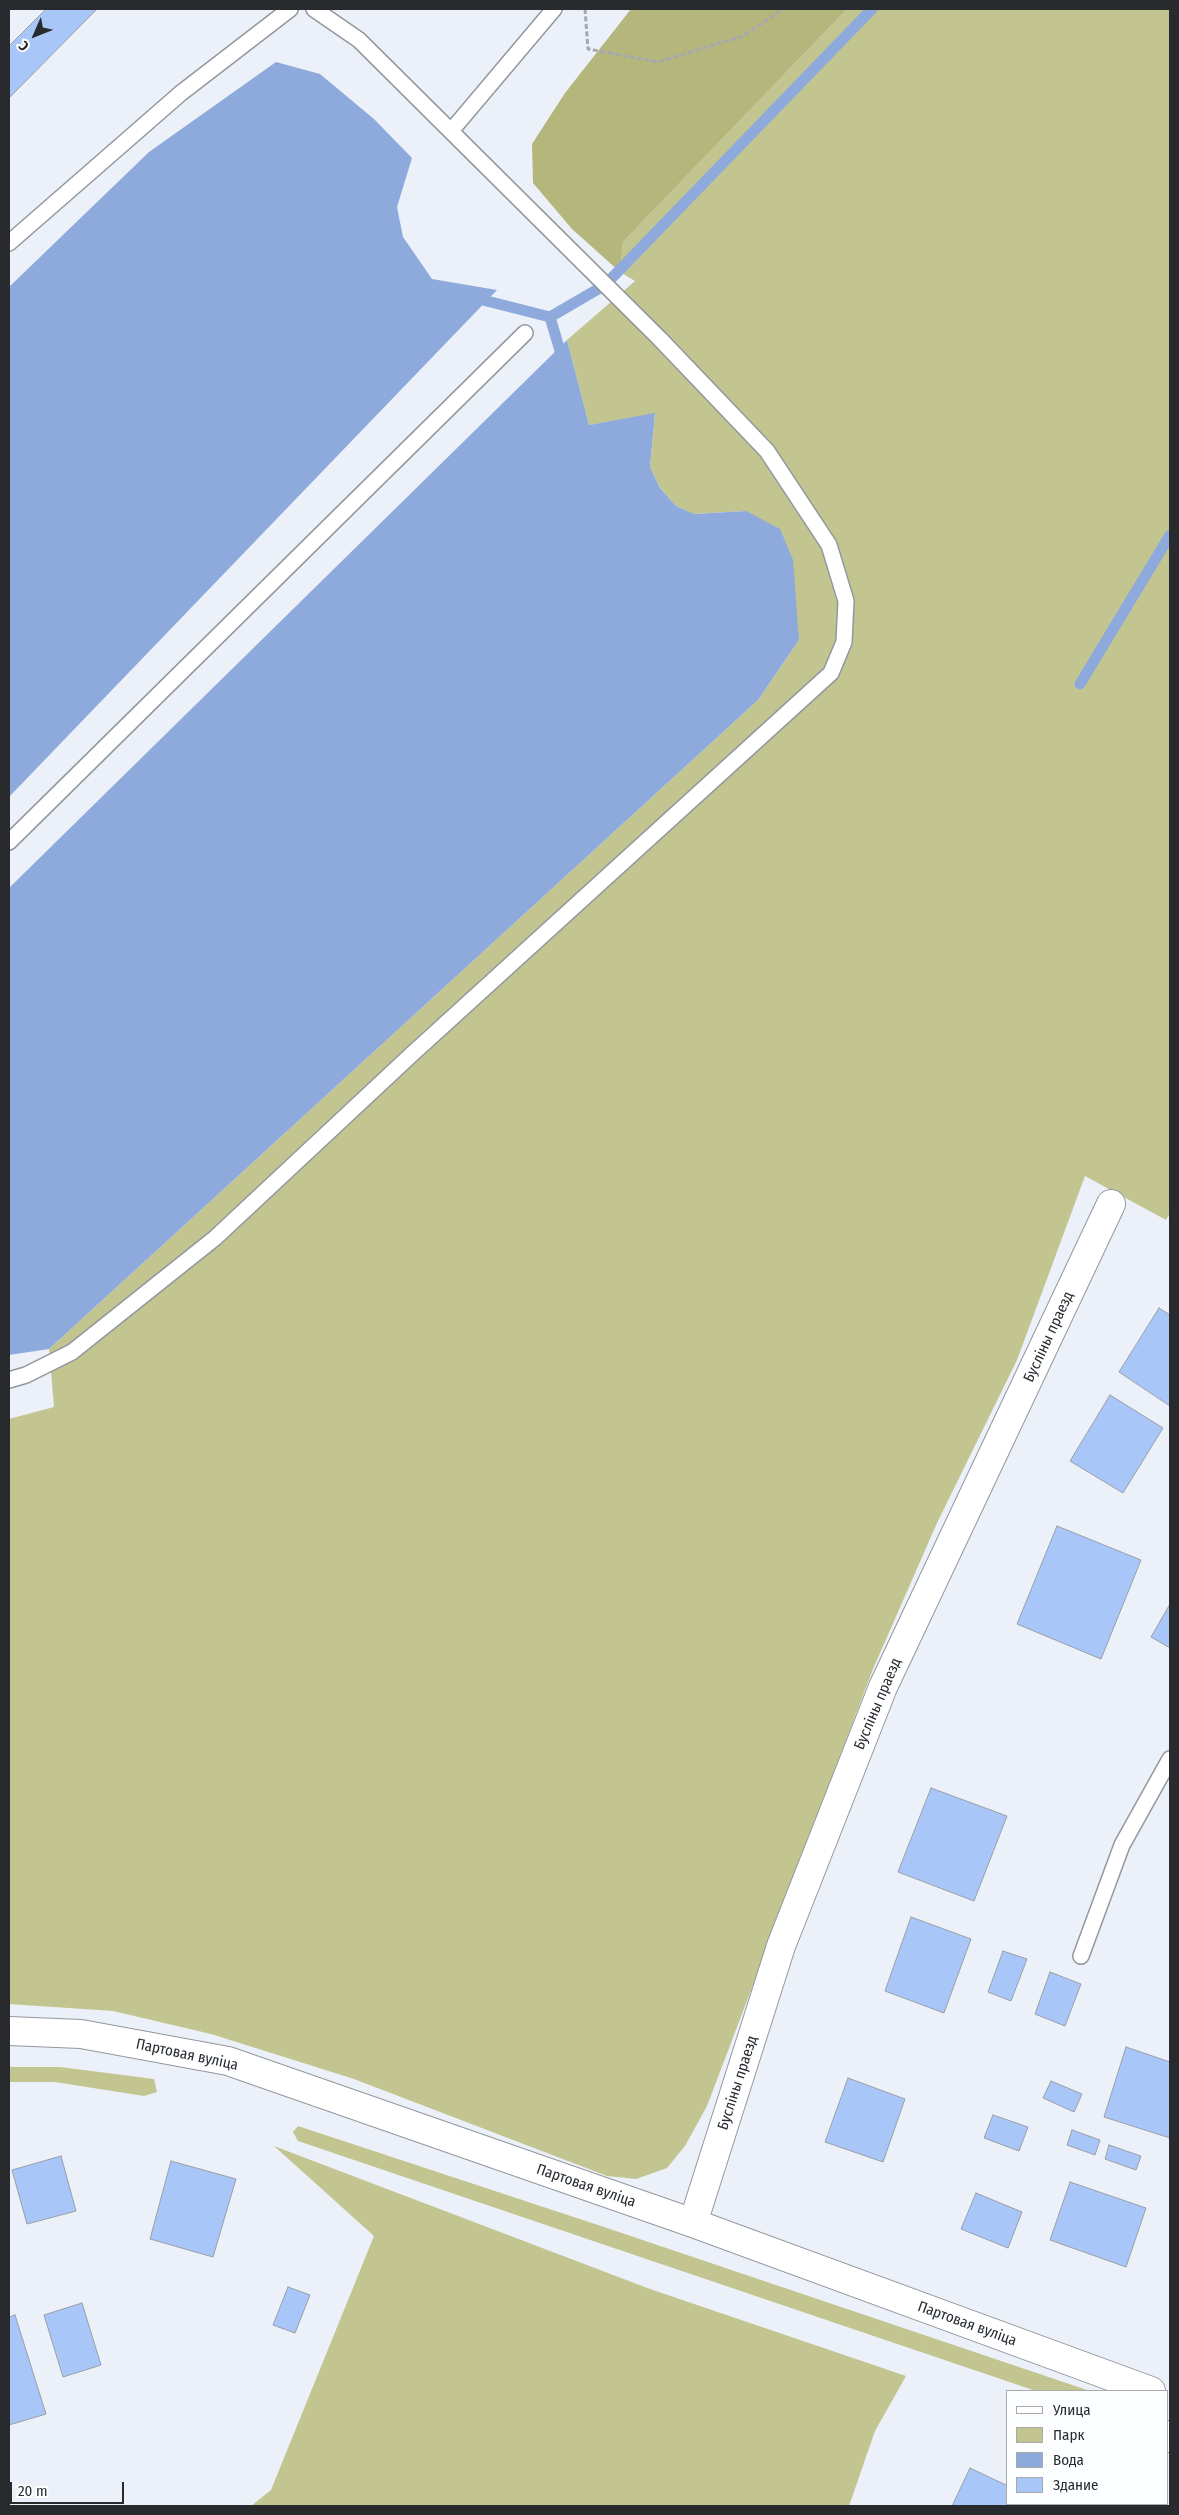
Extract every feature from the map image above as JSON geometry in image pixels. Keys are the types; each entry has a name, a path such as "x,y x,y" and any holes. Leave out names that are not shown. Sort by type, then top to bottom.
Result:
{"street":[{"name":"Бусліны праезд","path":"693,2223 781,1946 883,1687 1111,1204"},
{"name":"Партовая вуліца","path":"9,2031 81,2034 228,2061 693,2223 1147,2390"}],"lane":[{"path":"9,243 181,93 290,9"},
{"path":"9,1380 26,1375 72,1352 215,1238 411,1055 831,673 844,642 846,601 829,545 767,450 360,40 314,9"},
{"path":"451,130 554,9"},
{"path":"9,842 525,333"},
{"path":"1081,1956 1122,1845 1170,1759"}],"path":[{"path":"584,9 588,49 658,62 743,36 783,9"}],"green space":[{"path":"631,9 847,9 623,242 620,272 572,229 533,183 532,144 565,93"},
{"path":"847,9 1170,9 1170,1213 1166,1220 1085,1176 1017,1360 937,1523 873,1669 707,2106 685,2146 667,2168 636,2179 607,2176 354,2079 211,2034 113,2011 9,2004 9,1419 54,1407 49,1349 758,700 799,640 746,511 693,514 676,506 660,488 650,467 655,414 589,425 567,340 635,281 620,272 623,242"},
{"path":"9,2067 60,2067 154,2079 157,2092 144,2096 55,2082 9,2082"},
{"path":"298,2126 1087,2390 1033,2390 298,2141 293,2132"},
{"path":"274,2146 650,2289 906,2376 875,2431 849,2506 251,2506 271,2490 374,2236"}],"water":[{"path":"276,62 320,74 374,119 412,158 397,207 403,237 432,279 497,290 9,797 9,287 149,152"},
{"path":"567,340 589,425 655,413 650,467 660,488 676,506 694,514 746,511 780,529 793,560 799,640 758,700 49,1349 9,1355 9,888"}],"building":[{"path":"46,9 97,9 9,98 9,46"},
{"path":"1159,1308 1170,1315 1170,1406 1119,1372"},
{"path":"1110,1395 1163,1428 1123,1493 1070,1461"},
{"path":"1057,1526 1141,1560 1101,1659 1017,1624"},
{"path":"1170,1604 1170,1648 1151,1637"},
{"path":"931,1788 1007,1816 974,1901 898,1872"},
{"path":"911,1917 971,1939 944,2013 885,1991"},
{"path":"1003,1951 1027,1959 1011,2001 988,1992"},
{"path":"1050,1972 1081,1984 1065,2026 1035,2014"},
{"path":"1126,2047 1170,2062 1170,2138 1104,2117"},
{"path":"848,2078 905,2099 883,2162 825,2142"},
{"path":"1051,2081 1082,2094 1074,2112 1043,2098"},
{"path":"993,2115 1028,2127 1019,2151 984,2138"},
{"path":"1072,2130 1100,2140 1095,2155 1067,2145"},
{"path":"1109,2145 1141,2156 1136,2170 1105,2159"},
{"path":"61,2156 76,2211 27,2224 12,2170"},
{"path":"171,2161 236,2179 213,2257 150,2239"},
{"path":"1070,2182 1146,2208 1126,2267 1050,2240"},
{"path":"976,2193 1022,2212 1008,2248 961,2229"},
{"path":"288,2287 310,2295 295,2333 273,2325"},
{"path":"82,2303 101,2365 63,2377 44,2315"},
{"path":"15,2315 46,2414 9,2425 9,2317"},
{"path":"970,2468 1006,2485 1006,2505 1030,2505 1029,2506 952,2506"}],"waterway":[{"path":"471,297 550,317 605,285 872,9"},
{"path":"550,317 563,361"},
{"path":"1080,684 1170,535"}]}
